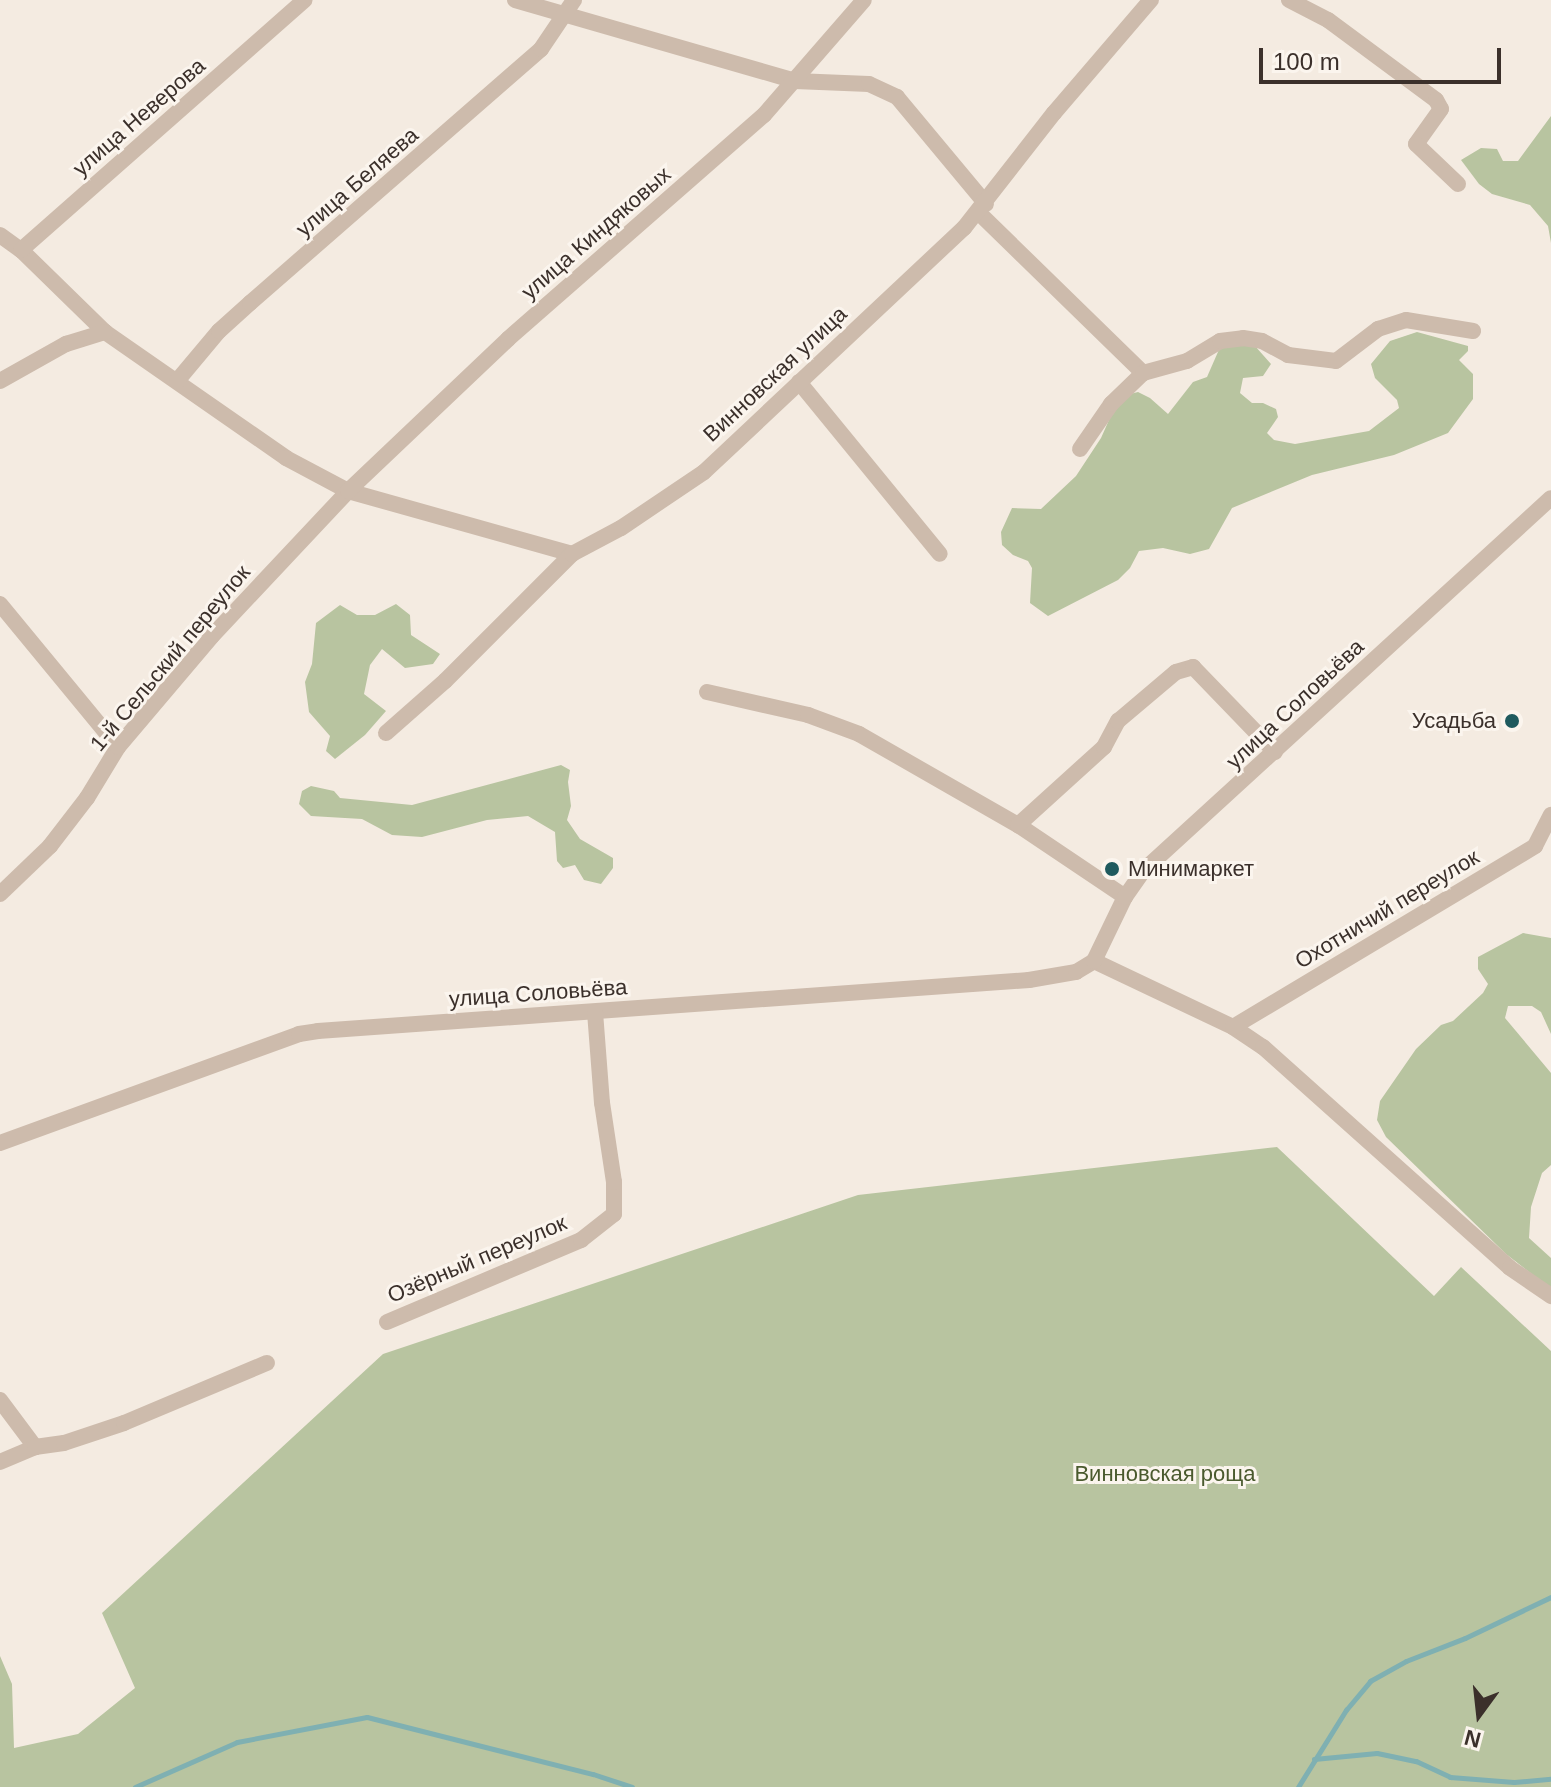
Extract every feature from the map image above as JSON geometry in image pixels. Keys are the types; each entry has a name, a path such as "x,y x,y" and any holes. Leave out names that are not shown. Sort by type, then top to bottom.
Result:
{"street":[{"name":"улица Неверова","path":"21,250 305,0"},
{"path":"515,0 795,81 869,84 897,97 982,208 1143,373"},
{"name":"улица Беляева","path":"177,381 240,312 541,49 574,0"},
{"name":"улица Киндяковых","path":"348,491 508,339 764,115 864,0"},
{"name":"Винновская улица","path":"386,733 445,681 572,554 621,528 704,472 982,208 1057,110 1151,0"},
{"path":"1289,0 1328,20 1436,100 1441,109 1416,144 1458,184"},
{"path":"0,235 21,250 105,332 286,458 348,491 572,554"},
{"path":"1080,449 1111,404 1143,373 1187,361 1220,341 1243,338 1262,341 1288,355 1336,361 1378,329 1406,320 1473,331"},
{"path":"0,381 66,344 105,332"},
{"path":"799,382 940,554"},
{"name":"1-й Сельский переулок","path":"0,894 50,846 87,798 118,747 212,636 348,491"},
{"name":"улица Соловьёва","path":"0,1143 299,1034 346,1028 1029,980 1076,972 1094,961 1125,897 1144,870 1551,498"},
{"path":"0,604 118,747"},
{"path":"1018,825 1104,747 1118,721 1176,672 1193,667 1275,752"},
{"path":"707,692 808,715 859,734 1018,825 1125,897"},
{"name":"Охотничий переулок","path":"1233,1027 1535,846 1551,815"},
{"path":"1094,961 1233,1027 1263,1047 1510,1268 1551,1296"},
{"name":"Озёрный переулок","path":"387,1322 581,1240 614,1214 614,1182 602,1103 595,1012"},
{"path":"0,1462 35,1447 64,1443 124,1423 267,1363"},
{"path":"0,1400 35,1447"}],"green space":[{"path":"1551,116 1551,243 1548,226 1530,205 1492,194 1479,184 1461,160 1481,148 1497,149 1503,161 1518,161"},
{"path":"1417,332 1468,346 1468,351 1459,360 1473,374 1473,399 1448,433 1394,455 1312,475 1232,508 1209,549 1190,554 1163,548 1139,551 1130,568 1118,580 1048,616 1030,603 1032,568 1028,561 1013,555 1002,545 1001,532 1012,508 1041,509 1076,476 1101,438 1113,411 1130,394 1138,392 1150,398 1168,414 1193,382 1207,377 1221,345 1255,346 1271,364 1263,376 1243,378 1240,393 1252,403 1263,403 1276,409 1278,417 1267,433 1274,440 1295,444 1369,431 1399,408 1397,400 1375,378 1371,364 1390,341"},
{"path":"396,604 410,615 411,635 440,654 433,664 405,668 382,649 370,665 364,694 386,711 365,735 335,759 326,751 330,736 309,712 305,682 312,664 316,623 340,605 357,615 375,615"},
{"path":"561,765 570,770 571,806 567,820 580,839 613,858 613,868 601,884 584,880 575,865 563,868 557,861 555,832 528,816 487,820 422,837 392,835 362,819 311,816 299,804 302,791 311,786 334,791 340,798 412,805"},
{"path":"1523,933 1551,938 1551,1034 1541,1012 1532,1006 1508,1006 1505,1018 1551,1073 1551,1165 1542,1173 1531,1207 1529,1238 1551,1258 1551,1289 1506,1254 1386,1137 1377,1120 1380,1101 1416,1049 1483,993 1488,984 1478,969 1478,957"},
{"name":"Винновская роща","path":"1277,1147 1434,1296 1461,1267 1551,1351 1551,1787 0,1787 0,1656 12,1684 14,1748 78,1734 135,1688 102,1613 383,1354 858,1195"}],"waterway":[{"path":"1298,1787 1346,1710 1370,1681 1406,1661 1465,1638 1551,1597"},
{"path":"135,1787 237,1742 367,1717 593,1774 632,1787"},
{"path":"1314,1759 1377,1753 1416,1761 1450,1777 1514,1782 1551,1779"}],"place":[{"name":"Усадьба","path":"1512,721"},
{"name":"Минимаркет","path":"1112,869"}]}
